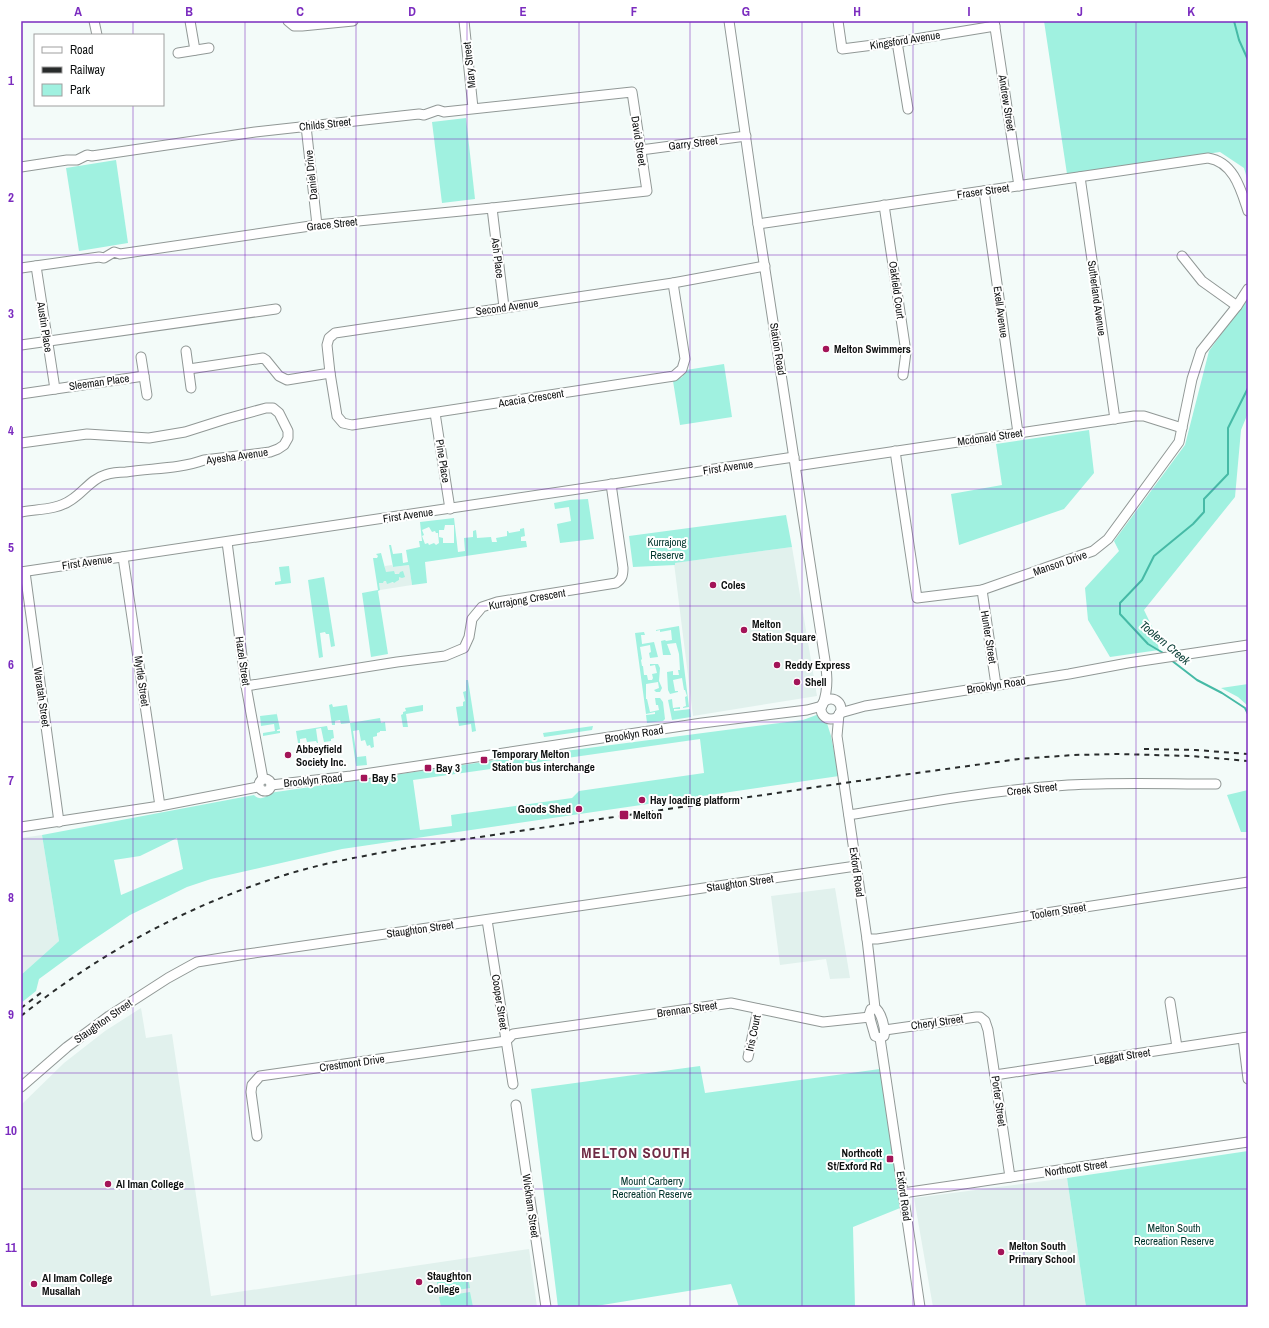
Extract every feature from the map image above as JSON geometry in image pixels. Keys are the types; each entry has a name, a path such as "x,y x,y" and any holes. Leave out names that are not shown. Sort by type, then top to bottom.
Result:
{"street":[{"path":"94,21 97,34"},
{"path":"190,21 195,50"},
{"path":"288,21 294,26 353,21"},
{"name":"Mary Street","path":"464,21 473,108"},
{"name":"Station Road","path":"730,21 758,224 827,678 823,710"},
{"name":"Kingsford Avenue","path":"838,21 842,49 897,42 995,23"},
{"name":"Andrew Street","path":"995,23 1019,186"},
{"path":"897,42 908,109"},
{"path":"178,53 209,48"},
{"name":"Childs Street","path":"21,167 67,160 77,160 87,155 92,156 256,132 419,114 424,115 438,110 444,112 632,92"},
{"name":"David Street","path":"632,92 647,191"},
{"name":"Daniel Drive","path":"306,126 317,225"},
{"name":"Garry Street","path":"641,150 746,136"},
{"name":"Fraser Street","path":"758,224 1208,158 1216,160 1225,166 1234,176 1248,211"},
{"name":"Sutherland Avenue","path":"1080,177 1115,419"},
{"name":"Grace Street","path":"21,268 99,257 104,258 114,252 120,254 317,225 647,191"},
{"name":"Exell Avenue","path":"984,191 1018,433"},
{"name":"Oakfield Court","path":"884,205 906,352 903,375"},
{"name":"Ash Place","path":"492,208 504,307"},
{"path":"1182,256 1202,281 1237,306"},
{"name":"Austin Place","path":"36,266 55,389"},
{"name":"Second Avenue","path":"330,374 327,345 329,338 335,333 673,283 765,266"},
{"name":"Acacia Crescent","path":"330,374 337,416 343,423 352,425 674,376 682,368 684,359 673,283"},
{"name":"Manson Drive","path":"895,451 917,598 982,590 1093,552 1108,539 1179,442 1192,379 1201,351 1248,290"},
{"path":"21,345 276,310"},
{"path":"186,351 191,388"},
{"name":"Sleeman Place","path":"141,357 147,395"},
{"path":"188,369 264,358 279,376 287,380 330,374"},
{"name":"Sleeman Place","path":"21,394 144,376"},
{"name":"Ayesha Avenue","path":"21,443 87,434 149,438 185,432 226,418 266,408 273,408 279,413 288,431 288,438 284,445 278,450 204,460 196,463 166,468 107,474 98,477 72,500 65,504 56,507 21,512"},
{"name":"Pine Place","path":"435,412 450,509"},
{"name":"Mcdonald Street","path":"795,462 895,451 1134,416 1144,416 1182,428"},
{"name":"First Avenue","path":"23,572 611,484 795,462"},
{"name":"Kurrajong Crescent","path":"246,686 397,662 445,656 464,648 472,619 482,607 497,602 616,583 621,580 623,568 611,484"},
{"name":"Hazel Street","path":"227,542 260,783"},
{"name":"Myrtle Street","path":"123,557 160,806"},
{"name":"Waratah Street","path":"23,572 59,822"},
{"name":"Hunter Street","path":"982,590 996,684"},
{"name":"Brooklyn Road","path":"839,708 853,704 865,706 1248,645"},
{"name":"Station Road","path":"827,678 839,708"},
{"path":"831,699 839,708 834,718 829,718 823,710 828,700 831,699"},
{"name":"Exford Road","path":"839,708 837,736 867,939 875,1008 879,1011 883,1034 903,1193 920,1307"},
{"name":"Brooklyn Road","path":"260,783 268,780 271,784 351,776 702,723 807,710 823,710"},
{"name":"Exford Road","path":"823,710 837,736"},
{"path":"21,828 160,806 260,783"},
{"name":"Creek Street","path":"849,814 1042,787 1114,783 1216,784"},
{"name":"Staughton Street","path":"21,1086 67,1047 109,1016 168,978 197,962 240,954 487,920 856,866"},
{"name":"Toolern Street","path":"867,939 877,939 1248,882"},
{"name":"Cooper Street","path":"487,920 513,1084"},
{"path":"1170,1002 1177,1047"},
{"name":"Brennan Street","path":"506,1041 513,1034 731,1003 824,1022 870,1017"},
{"path":"870,1017 870,1011 875,1008"},
{"name":"Iris Court","path":"748,1057 758,1009"},
{"name":"Exford Road","path":"870,1017 875,1036 883,1034"},
{"name":"Cheryl Street","path":"883,1034 976,1017 983,1019 986,1024"},
{"name":"Porter Street","path":"986,1024 996,1075 1010,1177"},
{"path":"1245,1038 1248,1079"},
{"name":"Leggatt Street","path":"996,1075 1245,1038"},
{"name":"Crestmont Drive","path":"257,1136 251,1092 252,1085 260,1076 506,1041"},
{"name":"Wickham Street","path":"516,1106 546,1307"},
{"name":"Northcott Street","path":"903,1193 1248,1142"}],"shaded area":[{"name":"Melton Station Square","path":"792,547 817,696 693,716 674,563"},
{"path":"392,565 393,567 409,565 412,585 380,590 379,583 383,583 384,581 390,583 396,582 399,580 399,577 403,577 404,575 385,572 385,566"},
{"path":"42,835 59,941 21,975 21,838"},
{"path":"835,888 850,978 830,979 826,959 780,965 771,896"},
{"name":"Al Iman College","path":"141,1008 146,1038 172,1034 211,1296 529,1249 537,1307 21,1307 21,1105 64,1063 105,1031"},
{"name":"Melton South Primary School","path":"1067,1178 1086,1307 933,1307 914,1198"}],"green space":[{"path":"1044,21 1248,21 1248,182 1244,168 1220,152 1067,174"},
{"path":"466,118 475,199 442,203 432,122"},
{"path":"116,160 128,243 79,251 66,168"},
{"path":"1248,297 1248,413 1241,430 1235,497 1144,610 1156,635 1159,650 1110,657 1088,620 1085,588 1119,551 1114,541 1185,445 1209,351"},
{"path":"724,364 732,417 680,425 673,381 682,377 686,370"},
{"path":"1089,430 1094,473 1064,509 959,545 951,494 1002,485 996,444"},
{"path":"588,499 594,539 560,543 557,524 571,521 569,507 555,509 554,503"},
{"name":"Kurrajong Reserve","path":"786,515 792,547 675,563 675,565 633,567 629,536"},
{"path":"454,518 458,552 465,551 464,538 473,537 473,531 476,530 477,538 491,537 492,542 497,542 496,538 507,536 507,531 509,533 520,531 520,529 524,528 525,536 521,537 521,541 526,541 527,547 425,562 427,583 412,585 409,565 393,567 389,545 391,545 393,554 402,553 403,563 408,562 406,550 420,547 419,541 422,541 420,522","holes":["445,525 454,525 454,543 443,543 443,538 439,537 439,530 444,530","429,527 432,532 435,531 438,533 439,543 436,545 434,543 429,545 428,543 425,544 422,536 424,535 422,530"]},
{"path":"381,553 386,572 394,571 395,574 399,574 403,571 405,577 399,577 399,580 394,583 387,584 386,581 384,581 383,583 379,583 380,590 378,591 388,654 371,657 362,593 378,590 373,558 377,558 378,556 376,554"},
{"path":"289,566 291,583 275,585 275,582 281,581 279,567"},
{"path":"324,577 335,646 331,647 329,634 326,634 325,632 320,633 323,657 319,658 308,580"},
{"path":"679,626 689,707 683,708 686,706 685,697 687,696 684,690 682,678 673,680 675,691 678,692 670,694 668,690 667,672 673,671 673,675 679,675 678,670 680,670 679,654 676,643 667,644 671,655 663,655 661,641 672,640 671,630 660,632 660,630 656,631 656,630"},
{"path":"644,632 645,635 641,635 642,644 654,642 658,657 650,658 650,645 640,647 644,675 647,675 648,680 652,680 652,674 657,673 655,665 650,666 650,664 658,664 660,668 659,681 662,688 660,692 656,692 654,690 659,688 658,682 646,684 646,699 650,712 659,710 658,705 656,705 655,698 660,698 663,702 665,719 663,721 647,723 646,715 655,714 655,712 646,714 635,633"},
{"path":"466,680 468,680 476,731 472,732 471,724 459,726 456,707 463,706 463,702 465,701 463,692 466,691"},
{"path":"1248,684 1248,706 1238,697 1221,688"},
{"path":"672,699 673,708 680,707 680,709 674,709 674,711 690,709 691,717 672,720 668,700"},
{"path":"332,704 333,707 347,705 350,723 341,724 340,720 335,721 335,725 332,725 329,705"},
{"path":"423,705 423,711 406,714 408,727 403,727 401,715 406,711 405,708"},
{"path":"277,714 280,729 277,731 280,731 280,733 263,736 263,733 275,731 274,724 261,726 260,716"},
{"path":"819,714 826,720 831,736 839,776 342,849 211,879 187,887 130,915 39,979 36,991 21,1003 21,975 59,941 42,835 254,795 258,798 262,798 266,797 269,793 504,759 803,720","holes":["700,739 704,773 579,791 572,798 451,815 452,826 420,830 413,780","177,838 183,869 121,895 114,860 140,856"]},
{"path":"380,718 381,723 385,722 386,731 380,731 377,733 377,736 373,737 374,747 371,748 370,745 367,746 365,740 361,741 359,730 353,731 357,757 366,756 367,765 356,766 350,723"},
{"path":"327,726 328,730 333,730 334,738 331,739 331,741 324,742 321,728 316,729 318,743 316,741 307,742 306,738 300,739 299,749 296,731"},
{"path":"593,726 592,730 544,737 543,733"},
{"path":"1248,790 1248,832 1241,832 1227,795"},
{"name":"Mount Carberry Recreation Reserve","path":"700,1066 705,1093 887,1068 910,1204 853,1227 855,1307 739,1307 731,1284 590,1307 558,1307 531,1089"},
{"name":"Melton South Recreation Reserve","path":"1248,1151 1248,1307 1086,1307 1067,1178"},
{"path":"467,1272 470,1288 439,1293 436,1277"},
{"path":"470,1292 473,1307 441,1307 439,1297"}],"waterway":[{"name":"Toolern Creek","path":"1234,21 1239,40 1248,60"},
{"name":"Toolern Creek","path":"1165,654 1148,644 1120,614 1120,603 1142,580 1154,556 1193,524 1204,512 1204,499 1228,474 1228,428 1248,388"},
{"name":"Toolern Creek","path":"1171,660 1197,680 1222,693 1245,708 1248,714"}],"railway":[{"path":"1144,749 1196,750 1248,754"},
{"path":"21,1016 82,972 146,933 180,916 249,887 301,870 348,859 412,847 844,783 1019,759 1073,755 1117,754 1192,756 1248,761"},
{"path":"21,1008 42,992"}],"place":[{"name":"Melton Swimmers","path":"826,349"},
{"name":"Coles","path":"713,585"},
{"name":"Melton Station Square","path":"744,630"},
{"name":"Reddy Express","path":"777,665"},
{"name":"Shell","path":"797,682"},
{"name":"Abbeyfield Society Inc.","path":"288,755"},
{"name":"Temporary Melton Station bus interchange","path":"484,760"},
{"name":"Bay 3","path":"428,768"},
{"name":"Bay 5","path":"364,778"},
{"name":"Hay loading platform","path":"642,800"},
{"name":"Goods Shed","path":"579,809"},
{"name":"Melton","path":"624,815"},
{"name":"Northcott St/Exford Rd","path":"890,1159"},
{"name":"Al Iman College","path":"108,1184"},
{"name":"Melton South Primary School","path":"1001,1252"},
{"name":"Staughton College","path":"419,1282"},
{"name":"Al Imam College Musallah","path":"34,1284"}],"district":[{"name":"MELTON SOUTH","path":"636,1153"}]}
